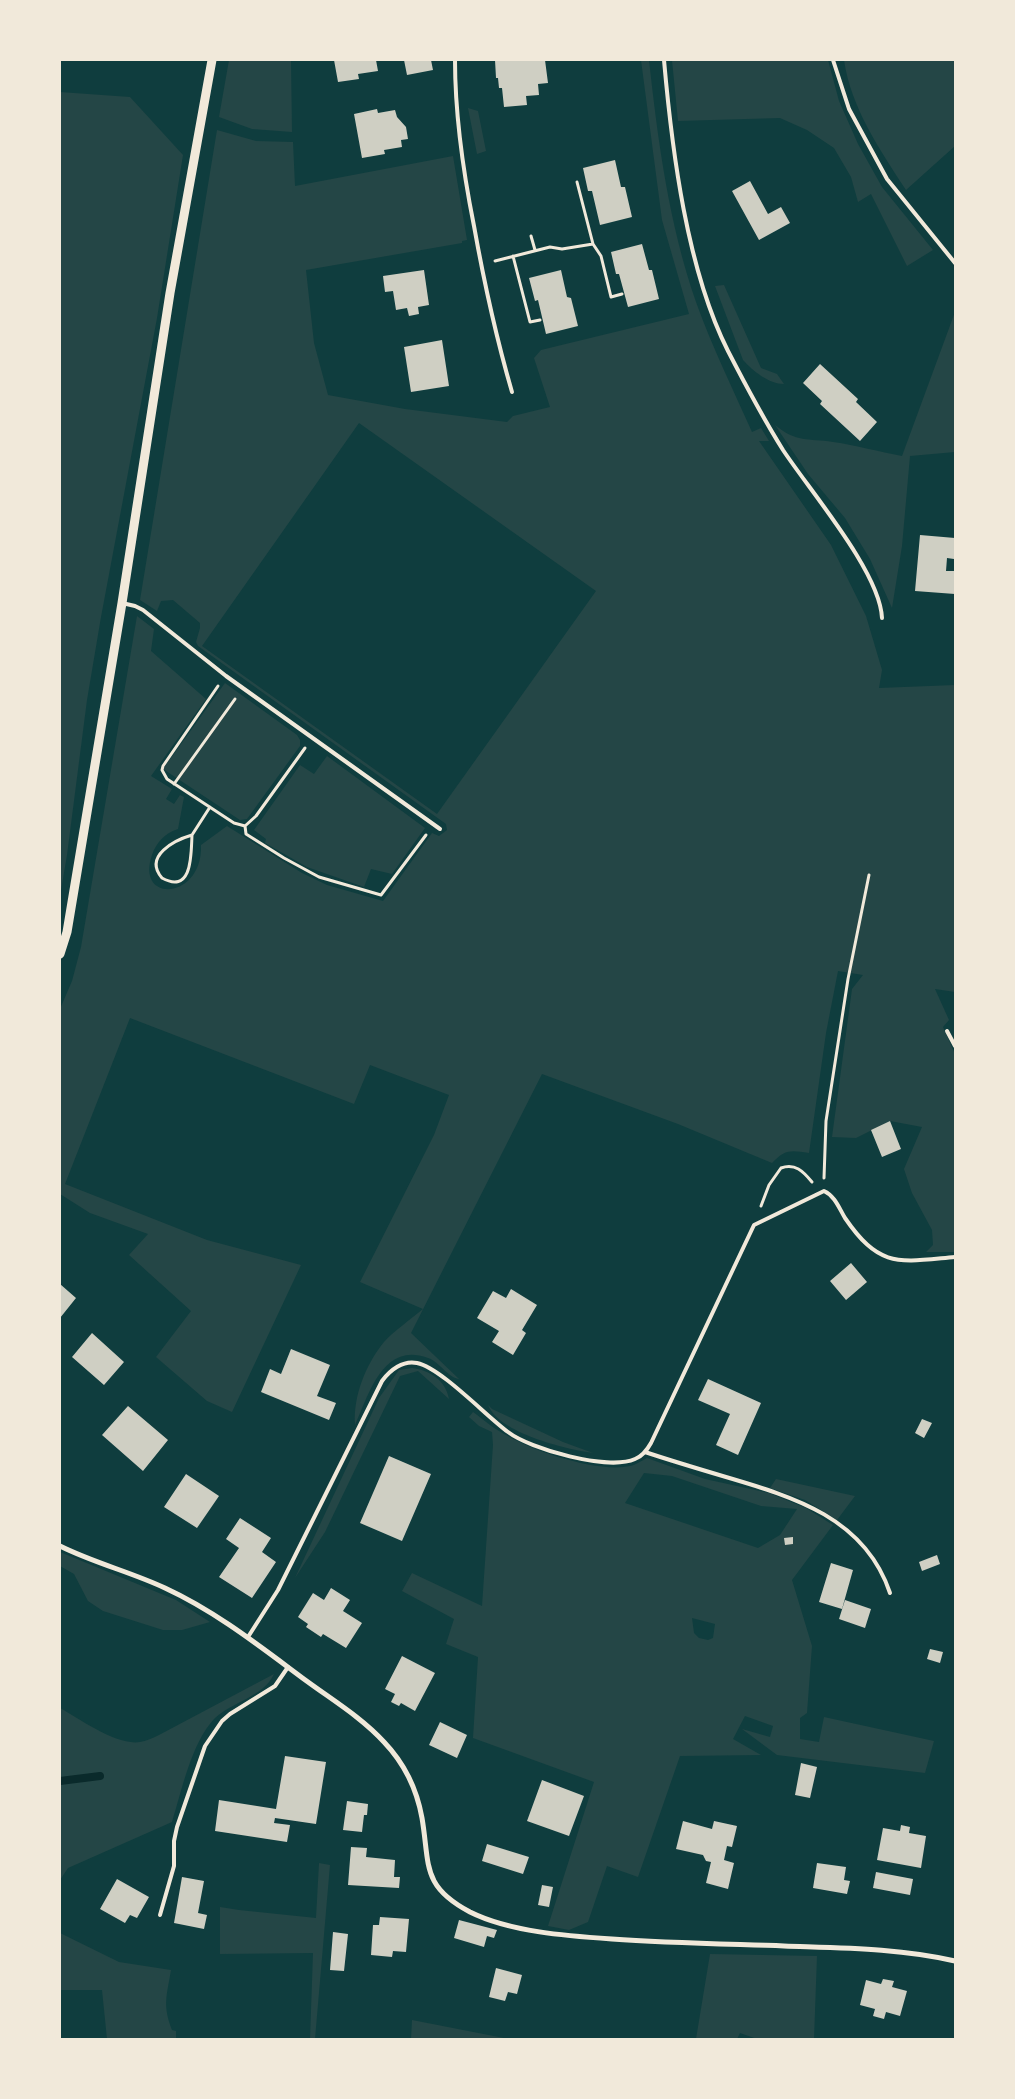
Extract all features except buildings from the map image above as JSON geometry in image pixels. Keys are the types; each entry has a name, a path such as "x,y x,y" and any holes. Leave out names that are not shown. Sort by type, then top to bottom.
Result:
{"street":[{"path":"60,954 67,932 122,603 170,293 212,60"},
{"path":"60,1546 167,1589 202,1608 248,1637 350,1711 373,1731 395,1754 410,1780 417,1799 431,1876 443,1894 473,1913 508,1924 575,1937 647,1942 855,1948 909,1953 955,1962"}],"lane":[{"path":"455,60 457,121 467,190 481,269 497,342 512,392"},
{"path":"664,60 674,146 687,219 698,270 714,319 728,350 768,424 801,477 870,579 880,603 882,618"},
{"path":"833,60 849,109 887,180 955,263"},
{"path":"122,603 143,610 226,676 440,829"},
{"path":"947,1031 955,1046"},
{"path":"248,1637 278,1590 382,1381 389,1372 399,1366 411,1362 431,1368 509,1433 533,1445 571,1456 607,1462 634,1460 645,1452 754,1224 822,1192 832,1196 856,1233 875,1252 897,1260 908,1261 955,1257"},
{"path":"645,1452 766,1488 810,1506 838,1524 862,1545 879,1567 890,1593"},
{"path":"160,1915 174,1866 174,1841 204,1746 226,1718 275,1686 288,1667"}],"path":[{"path":"577,182 593,244 601,256 610,297 622,294"},
{"path":"532,236 535,250"},
{"path":"495,261 550,247 562,249 593,244"},
{"path":"513,256 530,322 540,320"},
{"path":"226,676 163,766 163,775 234,823 245,826"},
{"path":"174,784 243,688"},
{"path":"245,826 256,816 312,738"},
{"path":"192,835 172,842 160,853 157,862 162,878 172,881 180,880 189,871 192,858 192,835 210,807"},
{"path":"245,826 246,834 302,869 336,883 381,895 433,824"},
{"path":"822,1192 826,1121 848,979 869,875"},
{"path":"754,1224 770,1185 781,1168 792,1166 798,1168 822,1192"}],"shaded area":[{"path":"229,60 291,60 292,132 252,129 219,117"},
{"path":"641,60 649,60 656,121 672,213 687,273 702,319 752,432 761,428 769,441 759,441 831,545 866,616 882,670 879,688 955,685 955,992 935,989 949,1020 943,1027 955,1054 955,1252 926,1252 933,1245 932,1230 912,1193 904,1169 922,1127 890,1121 856,1138 832,1137 852,989 863,975 838,971 826,1033 809,1153 797,1151 785,1153 772,1163 678,1124 542,1074 411,1333 459,1379 428,1358 413,1355 400,1357 389,1364 372,1386 355,1425 356,1403 366,1370 384,1342 423,1309 360,1282 434,1135 449,1095 370,1065 354,1104 130,1018 65,1184 207,1240 301,1265 232,1412 207,1401 156,1357 191,1311 129,1255 148,1234 90,1213 60,1194 60,1009 72,981 81,947 137,616 154,629 151,651 206,699 151,776 172,789 166,799 174,804 180,795 184,797 178,829 162,839 152,855 149,871 153,882 161,888 171,889 182,885 192,877 199,863 201,845 227,826 302,873 327,885 383,901 432,833 439,836 447,830 446,824 198,646 196,642 200,623 173,600 161,601 157,611 140,600 217,130 256,141 293,142 295,186 453,156 467,240 462,241 462,243 306,270 314,343 328,395 405,409 507,422 513,416 550,407 534,358 541,350 689,314 662,220","holes":["359,423 596,591 437,814 202,646"]},
{"path":"672,60 828,60 839,101 858,144 882,187 933,250 907,266 871,194 858,202 851,177 834,148 807,130 780,118 678,121"},
{"path":"844,60 955,60 955,146 906,190 877,144 860,112 853,95"},
{"path":"60,92 130,97 183,155 157,318 87,700 60,896"},
{"path":"468,108 478,111 486,151 477,154"},
{"path":"724,285 761,368 777,374 784,384 773,382 762,376 743,360 715,286"},
{"path":"955,312 955,452 910,456 902,546 892,608 870,559 845,518 808,474 775,425 790,435 802,439 842,443 902,456"},
{"path":"225,683 297,735 300,740 300,746 247,819 240,820 163,769"},
{"path":"327,756 425,828 392,874 371,869 364,887 307,867 265,843 266,839 254,830 300,765 314,774"},
{"path":"412,1368 425,1371 441,1382 449,1399 418,1371 400,1376 325,1532 295,1578 379,1398 399,1370"},
{"path":"488,1405 492,1409 563,1442 593,1453 566,1448 534,1438 505,1424"},
{"path":"473,1412 499,1431 520,1442 568,1460 602,1467 617,1467 636,1464 647,1458 705,1479 769,1493 806,1508 833,1525 792,1580 812,1646 807,1713 800,1718 800,1739 819,1742 824,1717 934,1741 925,1773 777,1755 742,1729 770,1737 773,1726 745,1716 733,1739 761,1755 680,1756 638,1877 607,1866 588,1922 569,1930 548,1926 594,1782 473,1738 478,1657 446,1644 454,1619 402,1591 412,1573 482,1606 493,1445 492,1432 479,1426 469,1417","holes":["644,1473 672,1476 761,1506 797,1509 780,1535 758,1548 625,1503","692,1618 715,1624 713,1638 708,1640 699,1638 694,1633"]},
{"path":"776,1479 855,1496 837,1520 805,1500 770,1488"},
{"path":"60,1552 176,1600 210,1622 182,1630 163,1630 103,1611 88,1601 74,1574 60,1566"},
{"path":"274,1674 263,1688 221,1713 206,1729 193,1754 172,1822 68,1868 60,1880 60,1708 110,1736 131,1742 140,1742 159,1735"},
{"path":"319,1863 330,1865 315,2039 310,2039 313,1953 220,1954 220,1907 316,1918"},
{"path":"60,1933 119,1962 171,1970 166,2007 172,2030 176,2031 176,2039 107,2039 102,1990 60,1990"},
{"path":"710,1954 817,1956 814,2039 757,2039 740,2033 737,2039 696,2039"},
{"path":"412,2020 509,2039 411,2039"}],"waterway":[{"path":"60,1781 100,1776"}]}
